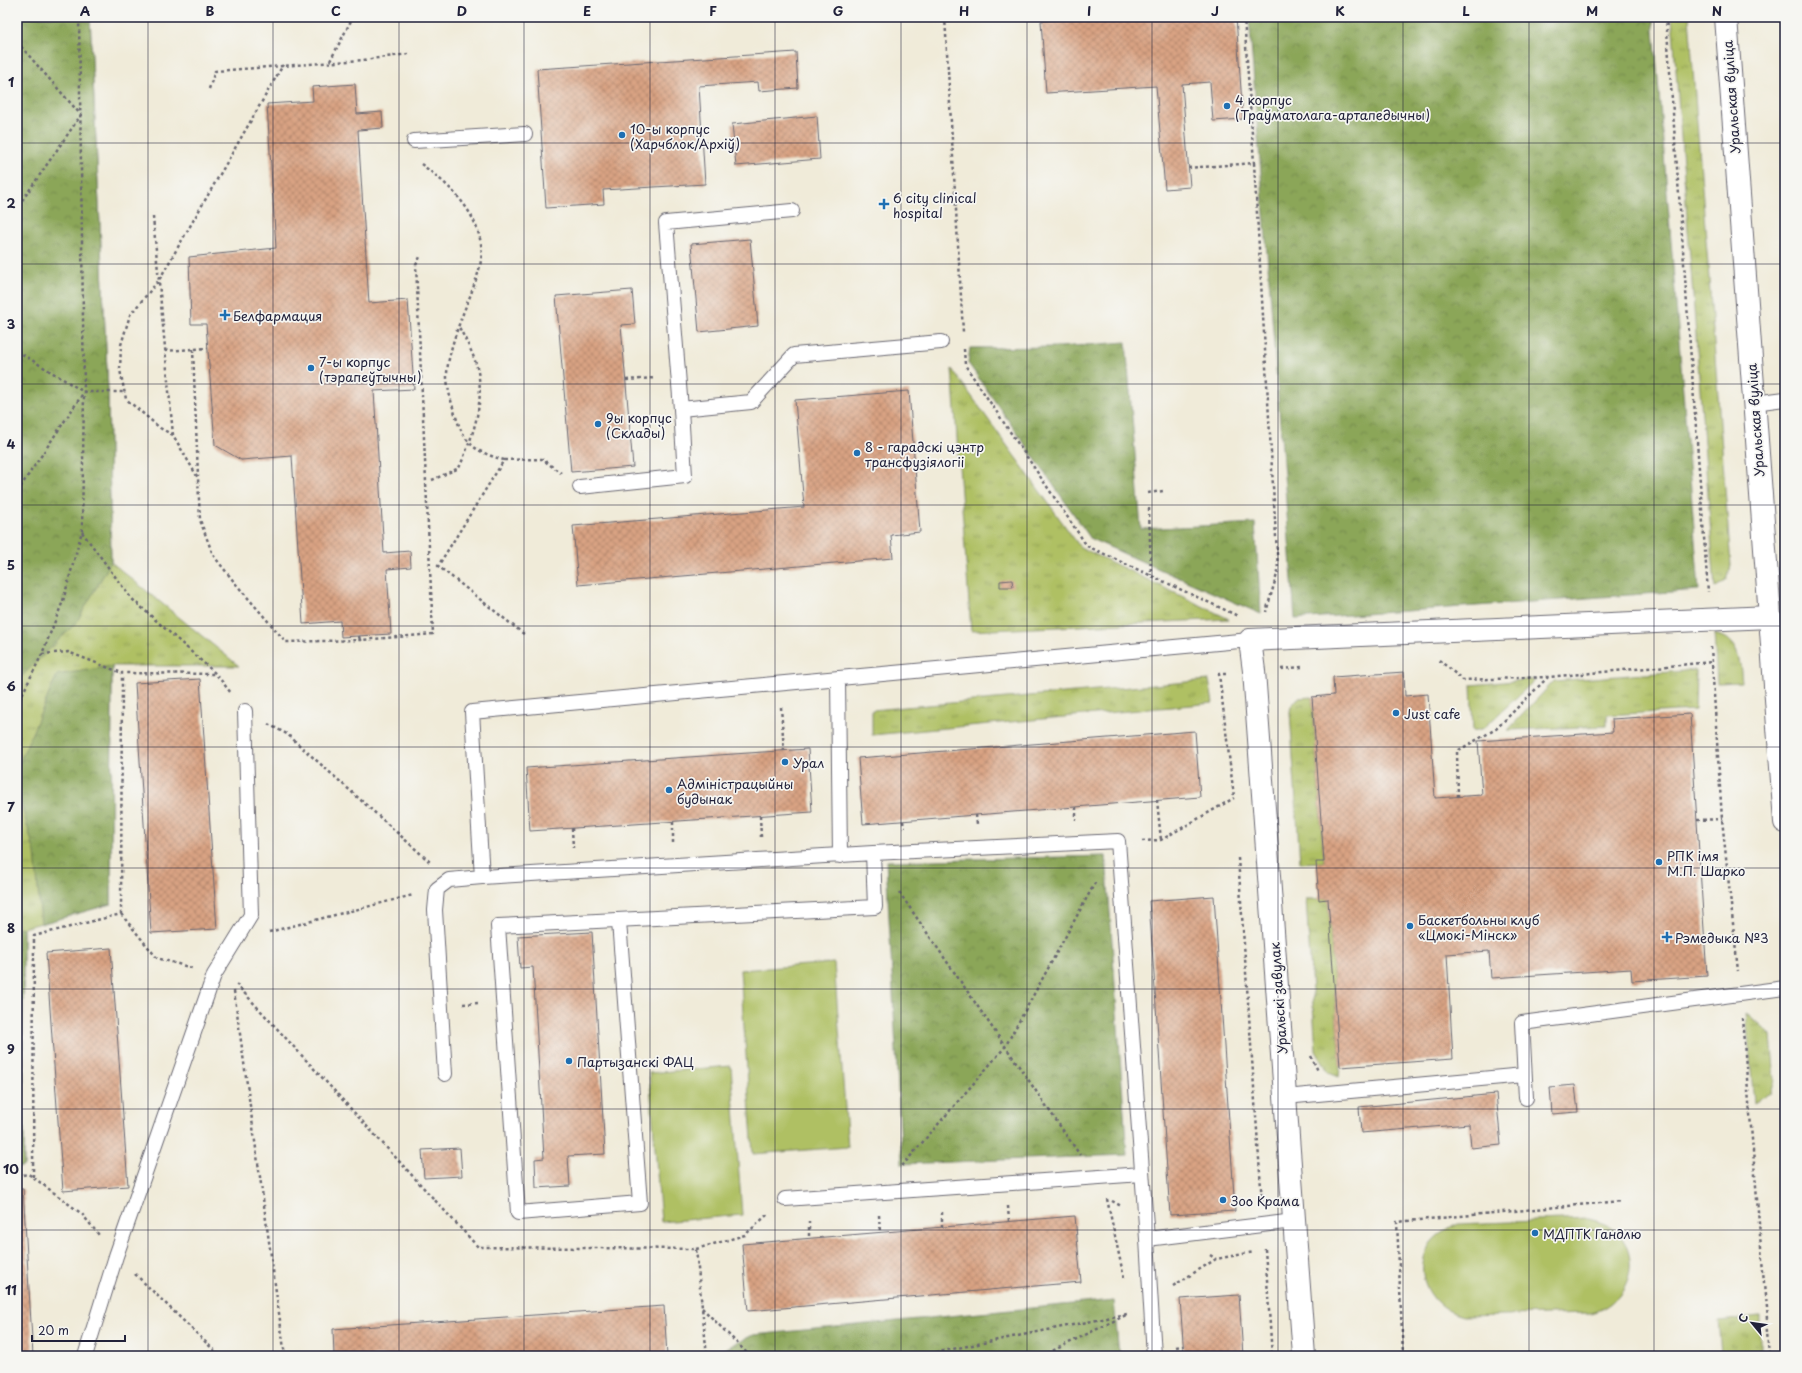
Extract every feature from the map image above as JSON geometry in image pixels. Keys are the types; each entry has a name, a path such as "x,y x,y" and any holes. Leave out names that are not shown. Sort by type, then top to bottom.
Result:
{"street":[{"name":"Уральская вуліца","path":"1726,17 1785,822"},
{"path":"1250,640 1770,617"},
{"name":"Уральскі завулак","path":"1250,640 1254,671 1304,1356"}],"lane":[{"path":"414,141 525,134"},
{"path":"580,487 685,476 666,223 792,211"},
{"path":"681,409 751,402 794,355 941,342"},
{"path":"1754,402 1785,398"},
{"path":"482,877 472,712 1250,640"},
{"path":"838,678 840,856"},
{"path":"85,1356 116,1256 214,975 252,915 245,711"},
{"path":"446,1074 435,910 437,889 449,880 873,853 1118,842 1154,1356"},
{"path":"619,921 640,1203 518,1214 498,926 875,907 873,853"},
{"path":"1526,1098 1522,1023 1785,988"},
{"path":"1285,1097 1524,1075"},
{"path":"785,1199 1142,1174"},
{"path":"1147,1239 1294,1221"}],"path":[{"path":"17,705 42,654 63,601 82,532 84,392 79,17"},
{"path":"330,62 353,17"},
{"path":"945,17 963,333"},
{"path":"1244,17 1278,571 1268,611 1262,615"},
{"path":"1666,17 1710,620 1722,819 1740,994 1770,1356"},
{"path":"17,42 81,115"},
{"path":"209,89 215,71 363,60 409,54"},
{"path":"173,435 160,428 126,399 120,370 121,345 130,315 159,280 283,66"},
{"path":"17,208 81,115"},
{"path":"1188,168 1254,163"},
{"path":"420,164 449,185 462,202 476,224 482,246 479,270 454,341 447,377 453,408 462,434 469,444 492,456 504,460 542,459"},
{"path":"153,217 173,435 198,478"},
{"path":"192,349 200,520 213,555 234,583 286,642 360,640 433,634 416,264 420,257"},
{"path":"432,480 459,468 469,444 478,412 480,383 474,358 459,327"},
{"path":"964,347 965,365 1087,546 1245,619"},
{"path":"165,351 208,348"},
{"path":"17,350 84,392 124,392"},
{"path":"626,380 678,376"},
{"path":"17,492 84,392"},
{"path":"504,460 438,566 525,635"},
{"path":"1148,493 1163,491"},
{"path":"1149,508 1151,576"},
{"path":"42,654 68,652 122,673 216,674 131,598 82,532"},
{"path":"359,636 360,640"},
{"path":"1434,655 1463,680 1548,677 1712,662"},
{"path":"1234,806 1219,674 1309,667"},
{"path":"122,673 121,914 157,958 214,975"},
{"path":"1458,797 1457,751 1496,729 1548,677"},
{"path":"779,683 784,751"},
{"path":"245,711 287,734 449,880"},
{"path":"879,1193 1005,1047 1118,842 1161,840 1234,798"},
{"path":"1157,800 1161,840"},
{"path":"1697,820 1722,819"},
{"path":"873,853 1095,1177 1107,1198 1125,1282"},
{"path":"1238,853 1272,1356"},
{"path":"236,940 437,889"},
{"path":"33,1177 34,936 121,914"},
{"path":"284,1356 233,981 478,1247 696,1249 745,1235 785,1199"},
{"path":"17,1176 28,1174 82,1214 116,1256"},
{"path":"1107,1198 1145,1220"},
{"path":"1403,1356 1397,1222 1622,1202"},
{"path":"1174,1236 1216,1259"},
{"path":"696,1249 707,1356"},
{"path":"140,1280 220,1356"},
{"path":"702,1308 750,1356"},
{"path":"918,1356 1131,1313"}],"green space":[{"path":"17,17 90,17 108,391 111,562 239,666 112,666 111,904 23,928 24,1166 17,1168"},
{"path":"17,17 90,17 108,391 111,562 76,623 17,681"},
{"path":"1249,17 1653,17 1699,590 1295,619"},
{"path":"1672,17 1689,17 1731,566 1727,579 1715,588"},
{"path":"1126,342 1141,529 1255,523 1261,614 1091,539 968,363 970,348 1059,347"},
{"path":"952,369 1080,547 1229,619 971,631"},
{"path":"1714,634 1729,641 1737,652 1742,682 1717,683"},
{"path":"112,666 111,904 41,924 35,853 17,789 17,768 57,675"},
{"path":"1696,670 1695,710 1607,715 1607,726 1508,730 1554,681"},
{"path":"1536,679 1484,728 1473,731 1471,685"},
{"path":"1209,680 1213,703 872,735 872,710"},
{"path":"1312,697 1324,862 1300,863 1290,712 1291,706 1298,698"},
{"path":"1106,856 1127,1155 902,1164 886,861"},
{"path":"1306,899 1328,899 1340,1067 1339,1077 1329,1073 1316,1051"},
{"path":"17,927 23,928 24,1166 17,1168"},
{"path":"834,963 848,1147 753,1154 740,970"},
{"path":"1746,1014 1761,1024 1771,1036 1775,1080 1771,1092 1754,1103"},
{"path":"731,1066 742,1215 661,1222 649,1073"},
{"path":"1589,1219 1605,1224 1616,1231 1626,1246 1630,1258 1630,1270 1627,1282 1622,1292 1614,1302 1603,1309 1591,1313 1463,1316 1442,1306 1433,1298 1427,1289 1423,1267 1425,1255 1430,1244 1439,1235 1458,1224"},
{"path":"1114,1300 1119,1356 710,1356 753,1335"},
{"path":"1760,1317 1760,1350 1721,1354 1718,1321"}],"building":[{"name":"4 корпус (Траўматолага-артапедычны)","path":"1093,17 1236,17 1243,119 1213,121 1210,82 1182,84 1190,187 1165,189 1156,86 1046,93 1041,21"},
{"name":"10-ы корпус (Харчблок/Архіў)","path":"796,52 798,88 759,91 758,82 699,86 705,184 603,190 604,204 546,208 537,69"},
{"name":"7-ы корпус (тэрапеўтычны)","path":"355,84 357,114 382,112 383,128 358,130 369,303 408,300 414,389 374,391 384,553 410,551 411,567 387,569 391,634 341,637 340,621 303,624 292,456 241,460 215,445 206,324 191,324 189,257 276,248 267,104 313,101 312,87"},
{"path":"817,116 820,159 736,166 732,124"},
{"path":"750,239 758,326 699,332 691,244"},
{"name":"9ы корпус (Склады)","path":"632,290 635,324 621,325 633,467 571,472 556,296"},
{"path":"909,391 920,532 891,535 893,558 578,585 573,526 804,507 795,400"},
{"path":"1012,580 1013,587 1000,587 1000,581"},
{"path":"1404,672 1405,696 1428,694 1435,798 1482,795 1478,741 1613,732 1612,719 1690,714 1707,976 1632,981 1631,969 1491,978 1489,951 1447,954 1453,1059 1340,1067 1328,899 1319,900 1316,862 1324,862 1312,697 1334,695 1333,677"},
{"path":"200,679 217,929 151,933 135,683"},
{"path":"1195,731 1200,797 863,824 858,758"},
{"name":"Адміністрацыйны будынак","path":"808,749 812,812 530,831 526,768"},
{"path":"1214,896 1235,1211 1170,1215 1149,901"},
{"name":"Партызанскі ФАЦ","path":"592,932 605,1154 568,1156 570,1186 536,1188 535,1159 544,1158 533,967 520,968 518,936"},
{"path":"111,948 128,1186 63,1191 46,953"},
{"path":"1575,1085 1578,1112 1552,1114 1550,1087"},
{"path":"1496,1094 1501,1145 1471,1148 1469,1124 1361,1133 1359,1107"},
{"path":"460,1148 462,1176 424,1178 422,1150"},
{"path":"17,1189 23,1189 33,1356 17,1356"},
{"path":"1075,1216 1081,1282 748,1311 742,1244"},
{"path":"1239,1295 1243,1356 1184,1356 1180,1299"},
{"path":"664,1306 667,1356 334,1356 333,1329"}],"place":[{"name":"4 корпус (Траўматолага-артапедычны)","path":"1227,106"},
{"name":"10-ы корпус (Харчблок/Архіў)","path":"622,135"},
{"name":"6 city clinical hospital","path":"884,204"},
{"name":"Белфармация","path":"225,315"},
{"name":"7-ы корпус (тэрапеўтычны)","path":"311,368"},
{"name":"9ы корпус (Склады)","path":"598,424"},
{"name":"8 - гарадскі цэнтр трансфузіялогіі","path":"857,453"},
{"name":"Just cafe","path":"1396,713"},
{"name":"Урал","path":"785,762"},
{"name":"Адміністрацыйны будынак","path":"669,790"},
{"name":"РПК імя М.П. Шарко","path":"1659,862"},
{"name":"Баскетбольны клуб «Цмокі-Мінск»","path":"1410,926"},
{"name":"Рэмедыка №3","path":"1667,937"},
{"name":"Партызанскі ФАЦ","path":"569,1061"},
{"name":"Зоо Крама","path":"1223,1200"},
{"name":"МДПТК Гандлю","path":"1535,1233"}]}
